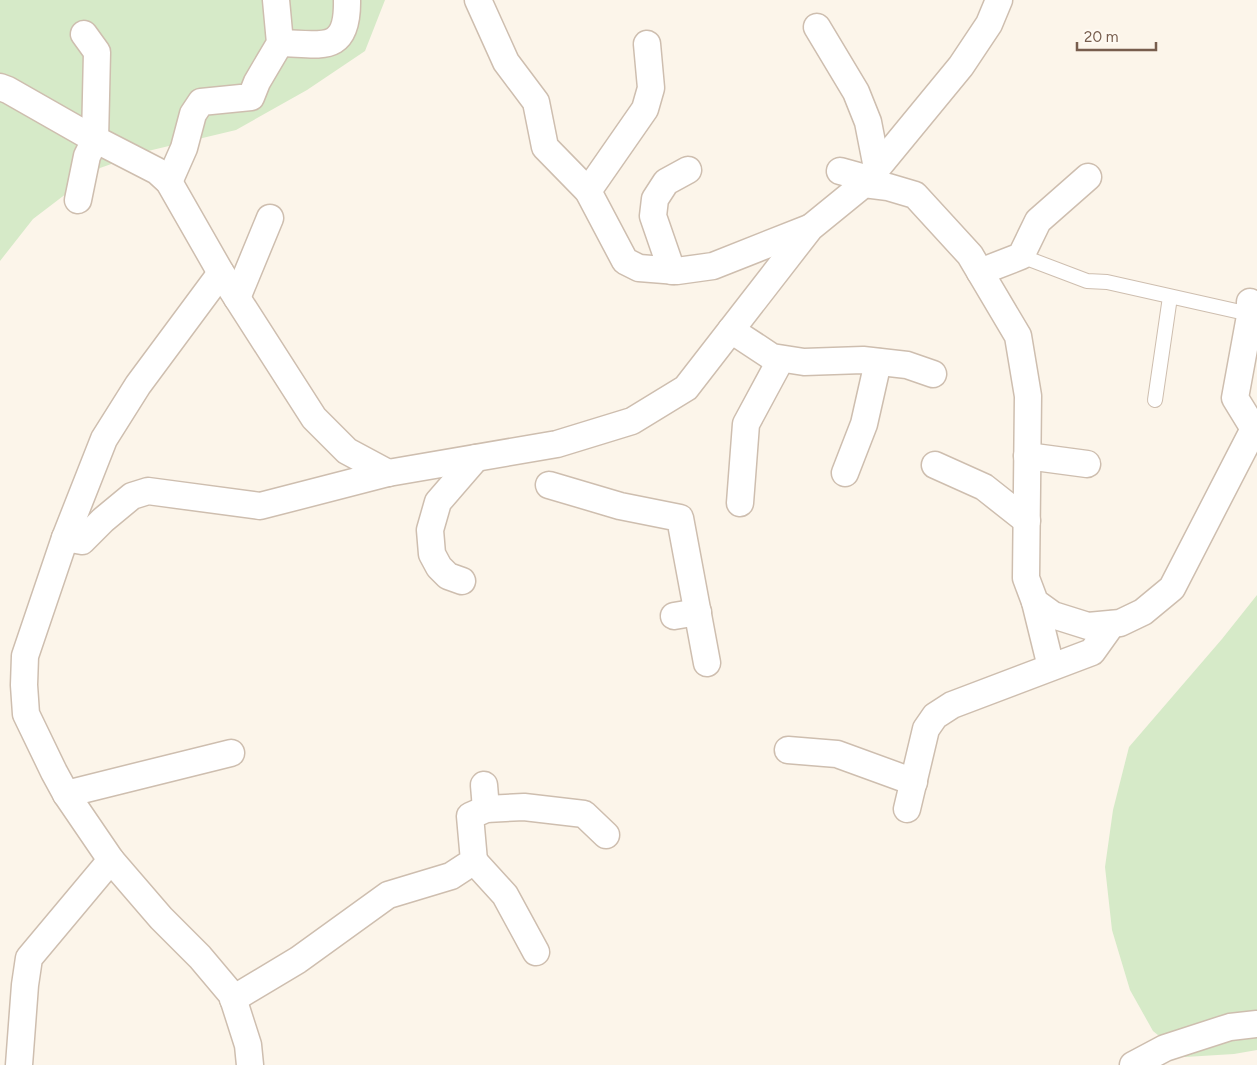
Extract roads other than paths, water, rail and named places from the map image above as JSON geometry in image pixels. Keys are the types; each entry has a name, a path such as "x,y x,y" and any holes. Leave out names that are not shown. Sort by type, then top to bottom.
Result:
{"street":[{"path":"169,182 184,148 193,114 201,102 251,97 257,82 280,43 276,0"},
{"path":"280,43 330,44 342,34 347,13 347,0"},
{"path":"478,0 506,62 536,102 545,147 588,191 625,261 639,268 672,271 713,266 810,228"},
{"path":"64,538 82,541 103,520 132,496 148,491 260,506 388,473 557,444 632,421 686,388 810,228 870,177 961,66 989,24 999,0"},
{"path":"817,27 856,92 868,122 870,177"},
{"path":"78,200 86,156 95,140 97,52 84,34"},
{"path":"588,191 645,109 651,88 647,44"},
{"path":"0,88 8,90 95,140 157,171 169,182 237,298 314,418 347,451 388,473"},
{"path":"672,271 653,216 656,199 666,182 688,170"},
{"path":"840,171 870,177 888,187 915,195 970,255 1018,336 1028,396 1026,578 1035,602 1051,667"},
{"path":"980,272 1021,256 1038,221 1088,177"},
{"path":"237,298 270,218"},
{"path":"222,273 138,385 104,439 64,538 25,656 24,685 26,714 66,794 111,860 161,918 200,957 232,995 248,1045 250,1065"},
{"path":"1035,602 1053,615 1088,626 1112,624 1120,623 1143,612 1172,588 1256,426 1235,398 1252,311"},
{"path":"731,330 772,358 804,362 863,360 907,365 933,374"},
{"path":"740,503 746,424 781,358"},
{"path":"845,473 864,424 878,362"},
{"path":"527,449 553,492 680,518 686,614 707,663"},
{"path":"1027,456 1087,464"},
{"path":"462,581 448,576 439,567 432,554 430,530 438,502 476,458"},
{"path":"935,464 984,487 1027,521"},
{"path":"907,809 926,728 935,716 952,705 1092,652 1112,624"},
{"path":"788,750 837,754 914,782"},
{"path":"66,794 231,753"},
{"path":"536,952 505,895 474,861 470,816 485,797 524,807 584,814 602,821"},
{"path":"19,1065 25,984 29,958 111,860"},
{"path":"234,999 298,960 388,895 451,876 474,861"},
{"path":"1134,1065 1165,1048 1230,1027 1257,1024"}],"lane":[{"path":"1021,256 1087,281 1107,282 1170,297 1252,311"},
{"path":"1155,400 1170,297"}]}
